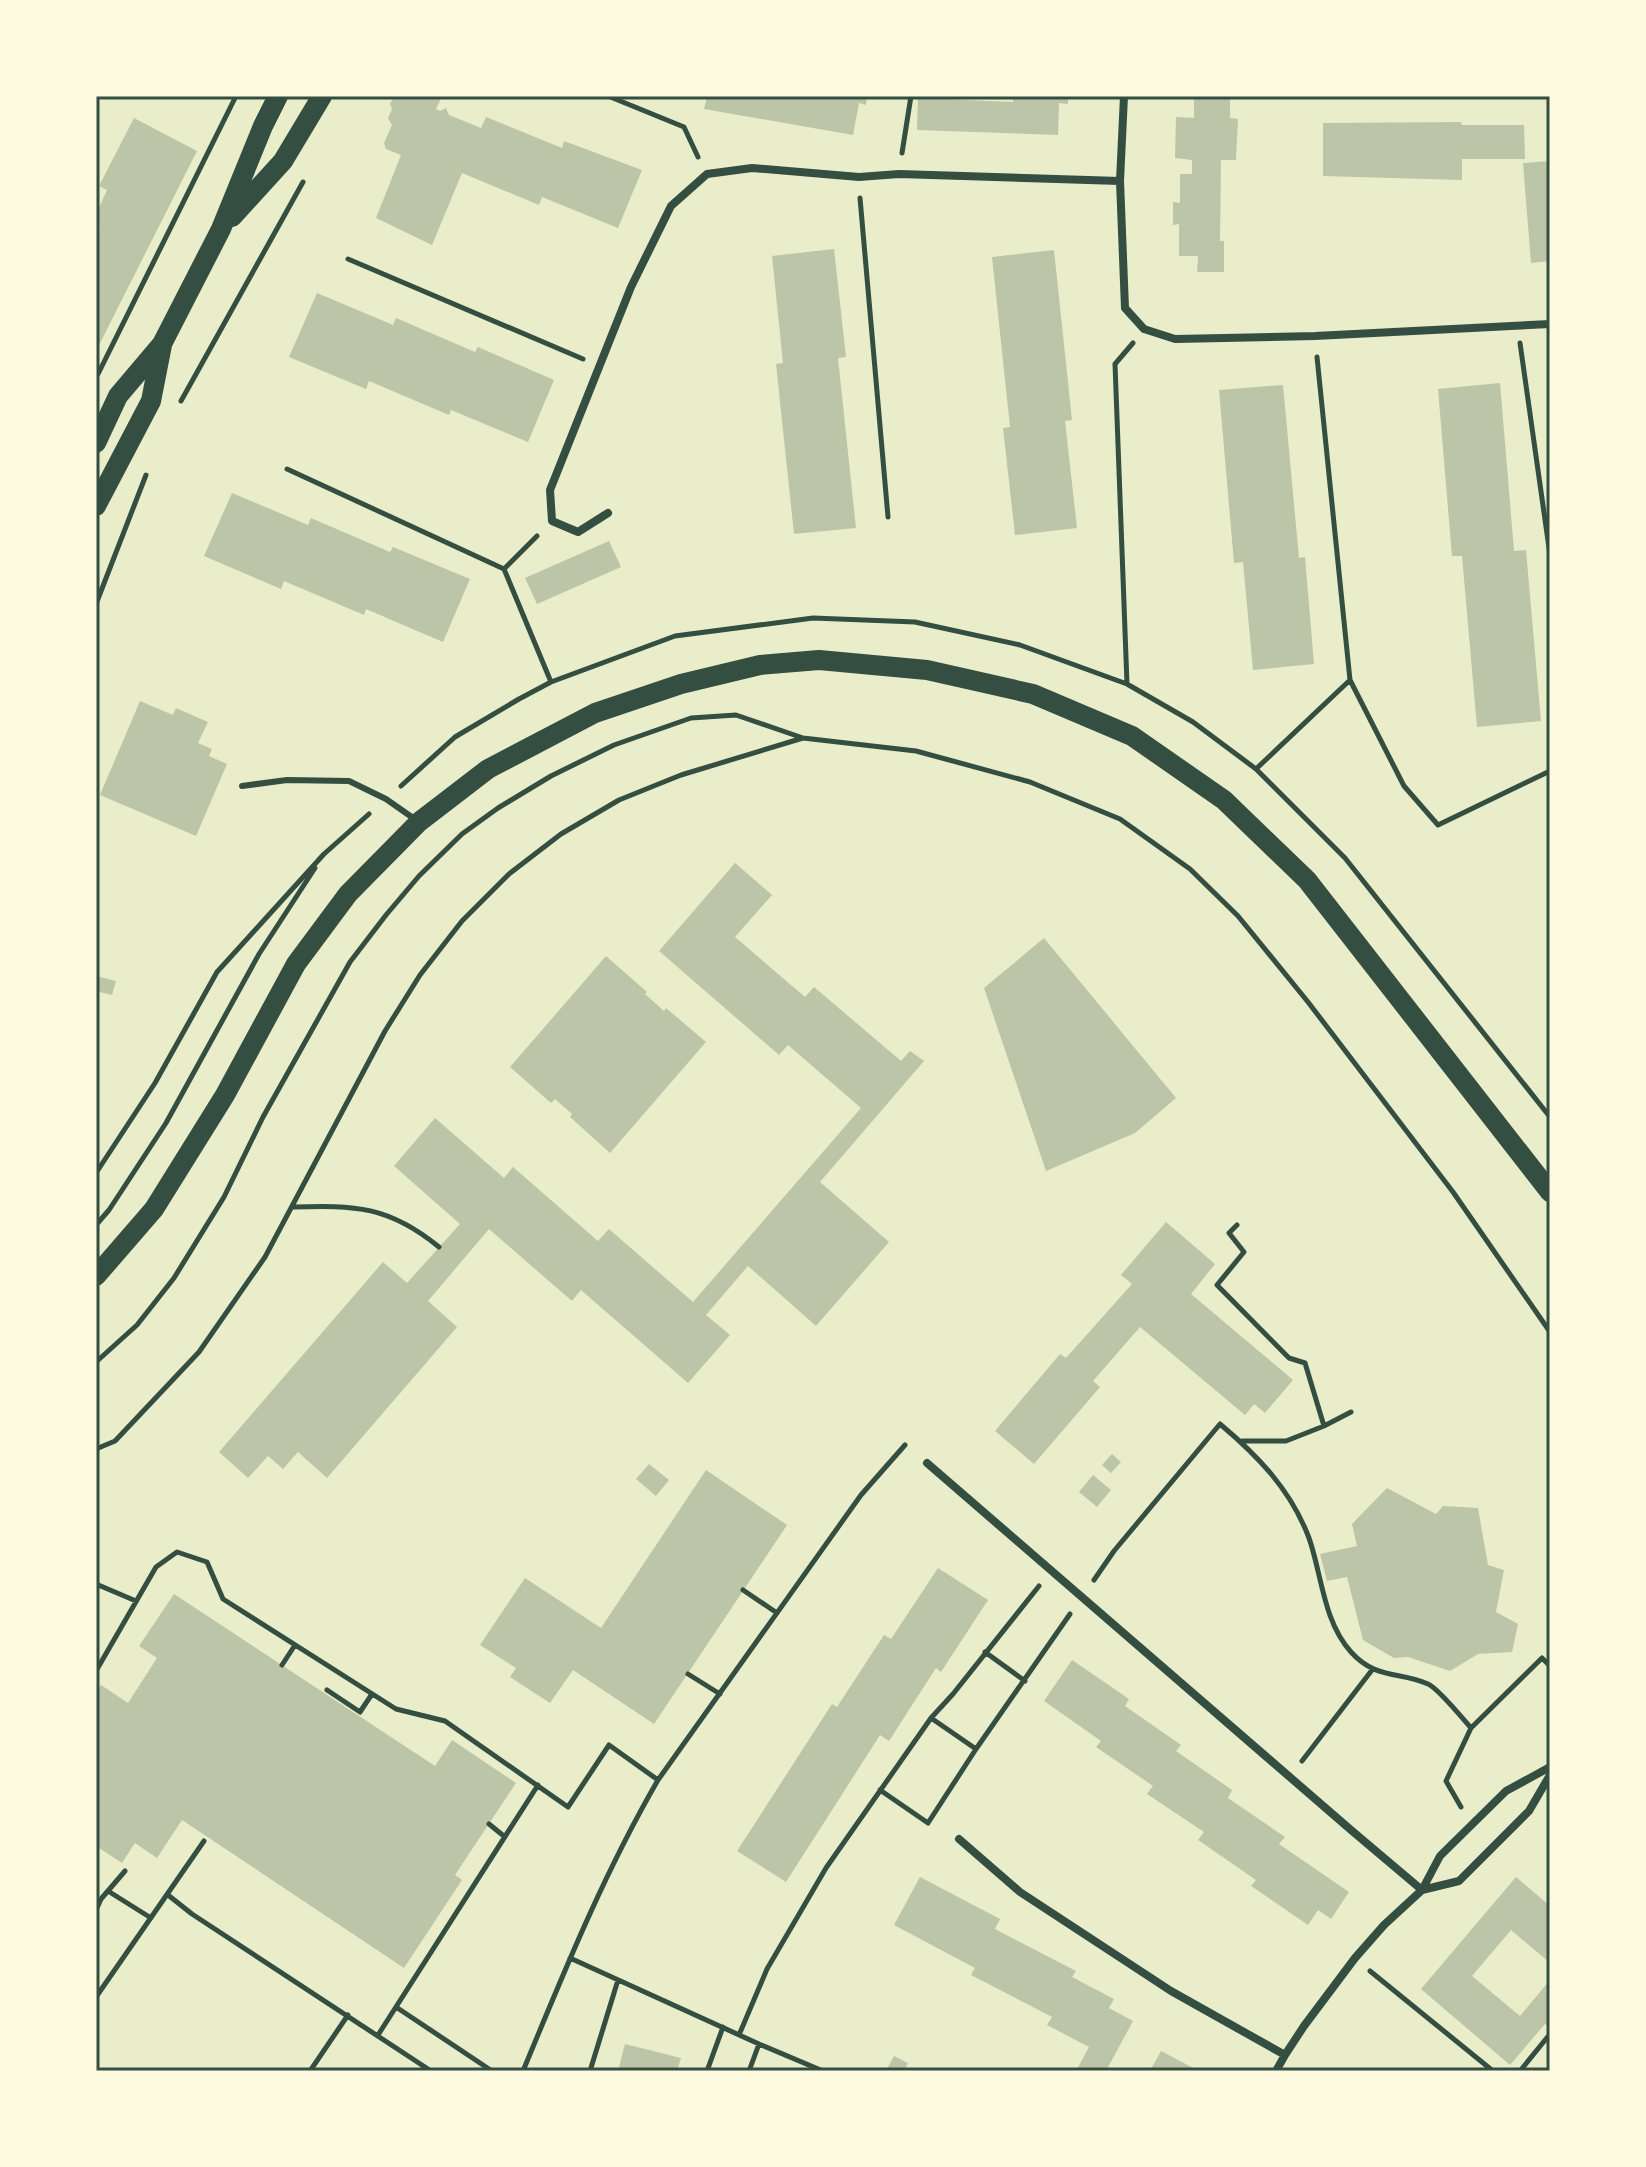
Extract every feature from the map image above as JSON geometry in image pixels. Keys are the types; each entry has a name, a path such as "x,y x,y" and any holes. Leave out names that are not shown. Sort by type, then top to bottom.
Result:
{"main road":[{"path":"96,443 118,396 162,344 221,229 278,96"},
{"path":"221,229 283,161 322,96"},
{"path":"96,506 151,401 162,344"},
{"path":"96,1276 154,1209 225,1095 296,964 348,894 419,822 488,769 595,713 681,684 760,665 819,660 927,670 1033,694 1132,736 1224,800 1307,880 1550,1192"}],"street":[{"path":"1124,96 1120,181 1125,308 1144,329 1175,339 1315,336 1550,324"},
{"path":"608,513 578,532 552,521 550,490 631,287 671,206 707,174 752,168 859,177 899,174 1120,181"},
{"path":"927,1463 1422,1890"},
{"path":"1276,2071 1355,1958 1384,1925 1422,1890 1440,1856 1506,1791 1550,1767"},
{"path":"1422,1890 1459,1881 1529,1811 1550,1775"},
{"path":"959,1839 1020,1892 1171,1991 1285,2055"}],"lane":[{"path":"242,786 287,780 349,781 386,799 419,822"}],"path":[{"path":"96,378 236,96"},
{"path":"608,96 684,127 707,174"},
{"path":"899,174 911,96"},
{"path":"859,177 888,517"},
{"path":"175,411 305,178"},
{"path":"348,259 599,366"},
{"path":"1518,327 1550,555"},
{"path":"1127,684 1115,364 1144,329"},
{"path":"1315,336 1350,680 1404,786 1438,825 1550,771"},
{"path":"96,604 149,466"},
{"path":"287,469 504,569 551,682"},
{"path":"504,569 552,521"},
{"path":"96,1173 155,1083 217,972 324,854 455,737 551,682 675,636 813,618 915,622 1020,645 1127,684 1193,722 1256,769 1345,858 1550,1117"},
{"path":"1256,769 1350,680"},
{"path":"96,1362 137,1325 174,1278 224,1197 263,1117 350,962 419,876 462,834 551,776 614,745 691,718 736,715 803,738 916,751 1030,782 1120,819 1190,869 1238,916 1308,1002 1453,1192 1550,1332"},
{"path":"96,1449 115,1441 199,1352 265,1257 385,1031 413,986 462,921 509,874 561,834 619,800 681,775 803,738"},
{"path":"96,1225 166,1123 259,954 324,854"},
{"path":"292,1207 344,1206 374,1211 401,1220 439,1247"},
{"path":"1237,1225 1229,1233 1244,1252 1217,1285 1289,1358 1305,1363 1324,1426"},
{"path":"1241,1441 1286,1441 1351,1412"},
{"path":"880,1790 928,1823 1114,1551 1220,1424 1241,1441 1290,1497 1309,1539 1335,1629 1351,1652 1372,1670 1430,1685 1471,1728"},
{"path":"523,2071 601,1887 658,1780 861,1495 905,1445"},
{"path":"96,1671 156,1567 177,1552 207,1562 223,1599 396,1709 445,1721 568,1807 609,1745 658,1780"},
{"path":"739,2035 767,1969 826,1868 931,1718 1051,1572"},
{"path":"96,1584 136,1601"},
{"path":"743,1590 777,1613"},
{"path":"282,1665 295,1645"},
{"path":"985,1652 1025,1681"},
{"path":"1446,1781 1471,1728 1542,1658 1550,1666"},
{"path":"1290,1777 1372,1670"},
{"path":"688,1674 720,1694"},
{"path":"327,1690 360,1712 372,1694"},
{"path":"931,1718 976,1749"},
{"path":"378,2035 538,1785"},
{"path":"489,1824 505,1837"},
{"path":"96,1997 204,1841"},
{"path":"96,1910 125,1871"},
{"path":"108,1891 151,1918"},
{"path":"168,1895 192,1914 431,2071"},
{"path":"570,1958 823,2071"},
{"path":"1355,1958 1493,2071"},
{"path":"590,2071 618,1980"},
{"path":"396,2007 492,2071"},
{"path":"310,2071 348,2015"},
{"path":"707,2071 723,2027"},
{"path":"1520,2071 1550,2034"},
{"path":"749,2071 759,2044"}],"building":[{"path":"397,96 442,96 436,109 446,108 449,115 481,128 486,117 562,148 564,141 642,170 618,228 542,197 539,205 462,173 432,245 376,218 401,155 386,149 384,143 392,125 388,118 392,109 390,104"},
{"path":"707,96 867,96 866,105 859,103 853,135 704,109"},
{"path":"1013,96 1068,96 1068,104 1059,103 1058,135 917,130 918,98 1013,102"},
{"path":"1194,96 1230,96 1230,118 1238,119 1236,160 1221,160 1220,241 1224,241 1224,272 1197,272 1198,256 1179,256 1179,224 1173,225 1173,202 1180,203 1180,174 1192,174 1192,160 1175,158 1176,117 1194,118"},
{"path":"134,118 197,151 96,351 96,238 100,229 96,227 96,214 107,190 99,186"},
{"path":"1461,122 1462,125 1524,125 1525,159 1462,159 1462,180 1323,176 1323,123"},
{"path":"1550,161 1550,261 1531,263 1523,163"},
{"path":"834,249 846,357 838,358 856,528 794,534 776,364 783,363 772,256"},
{"path":"1054,250 1072,420 1065,421 1077,528 1015,535 1003,428 1010,427 992,257"},
{"path":"317,293 393,325 396,318 475,352 478,347 554,380 528,442 451,410 449,415 369,381 366,389 289,357"},
{"path":"1500,383 1514,551 1526,550 1541,721 1477,727 1462,556 1452,556 1438,389"},
{"path":"1283,385 1299,558 1305,557 1314,664 1253,670 1243,562 1234,563 1219,390"},
{"path":"232,493 308,525 311,518 390,552 393,547 470,579 443,642 366,609 364,615 284,581 281,589 204,556"},
{"path":"609,541 621,567 537,604 525,578"},
{"path":"140,701 173,715 176,708 208,722 198,743 212,749 209,756 227,764 196,836 100,795"},
{"path":"735,863 772,895 735,937 805,997 814,987 901,1061 910,1051 924,1061 820,1182 889,1242 816,1326 748,1266 706,1315 730,1335 688,1383 581,1290 572,1301 489,1229 428,1301 457,1327 327,1478 298,1452 283,1469 268,1456 248,1478 219,1452 383,1262 407,1283 460,1224 394,1166 435,1118 504,1178 513,1167 598,1241 609,1229 693,1302 861,1108 788,1045 779,1055 659,951"},
{"path":"1044,938 1176,1098 1135,1133 1046,1171 984,988"},
{"path":"606,956 664,1011 666,1008 706,1042 610,1153 555,1099 551,1103 510,1067"},
{"path":"96,976 116,981 112,995 96,991"},
{"path":"1166,1222 1215,1264 1191,1294 1293,1380 1265,1413 1254,1404 1245,1415 1140,1327 1093,1381 1100,1387 1034,1464 995,1431 1060,1354 1066,1358 1132,1284 1121,1275"},
{"path":"1112,1454 1121,1462 1111,1473 1102,1465"},
{"path":"649,1464 669,1480 656,1496 636,1479"},
{"path":"706,1470 787,1525 654,1724 573,1670 550,1703 510,1677 516,1668 480,1645 525,1578 601,1628"},
{"path":"1093,1475 1111,1490 1097,1507 1079,1492"},
{"path":"1387,1488 1436,1514 1443,1506 1478,1508 1488,1565 1504,1570 1496,1612 1518,1624 1512,1652 1478,1654 1450,1671 1408,1657 1394,1658 1363,1640 1347,1577 1327,1581 1320,1554 1357,1546 1352,1524"},
{"path":"938,1568 988,1600 941,1672 936,1668 889,1741 880,1735 786,1882 737,1851 832,1704 837,1707 884,1635 891,1639"},
{"path":"174,1594 435,1766 452,1740 516,1783 455,1875 462,1880 404,1968 182,1820 157,1858 135,1843 122,1863 96,1846 96,1692 101,1685 128,1703 157,1658 139,1646"},
{"path":"1072,1660 1129,1699 1125,1706 1181,1745 1176,1751 1232,1790 1228,1798 1285,1837 1279,1844 1349,1892 1331,1919 1318,1910 1308,1925 1251,1886 1256,1880 1198,1840 1204,1832 1147,1794 1153,1786 1096,1747 1101,1741 1044,1701"},
{"path":"920,1877 1000,1919 995,1929 1076,1971 1072,1977 1114,1999 1109,2008 1133,2021 1106,2071 1076,2071 1089,2047 1047,2025 1052,2017 971,1975 975,1968 894,1925"},
{"path":"1516,1877 1550,1906 1550,1963 1511,1930 1472,1976 1520,2016 1550,1980 1550,2024 1545,2024 1510,2065 1421,1989"},
{"path":"625,2044 681,2058 677,2071 618,2071"},
{"path":"1161,2051 1199,2071 1150,2071"},
{"path":"894,2056 908,2063 904,2071 886,2071"}]}
